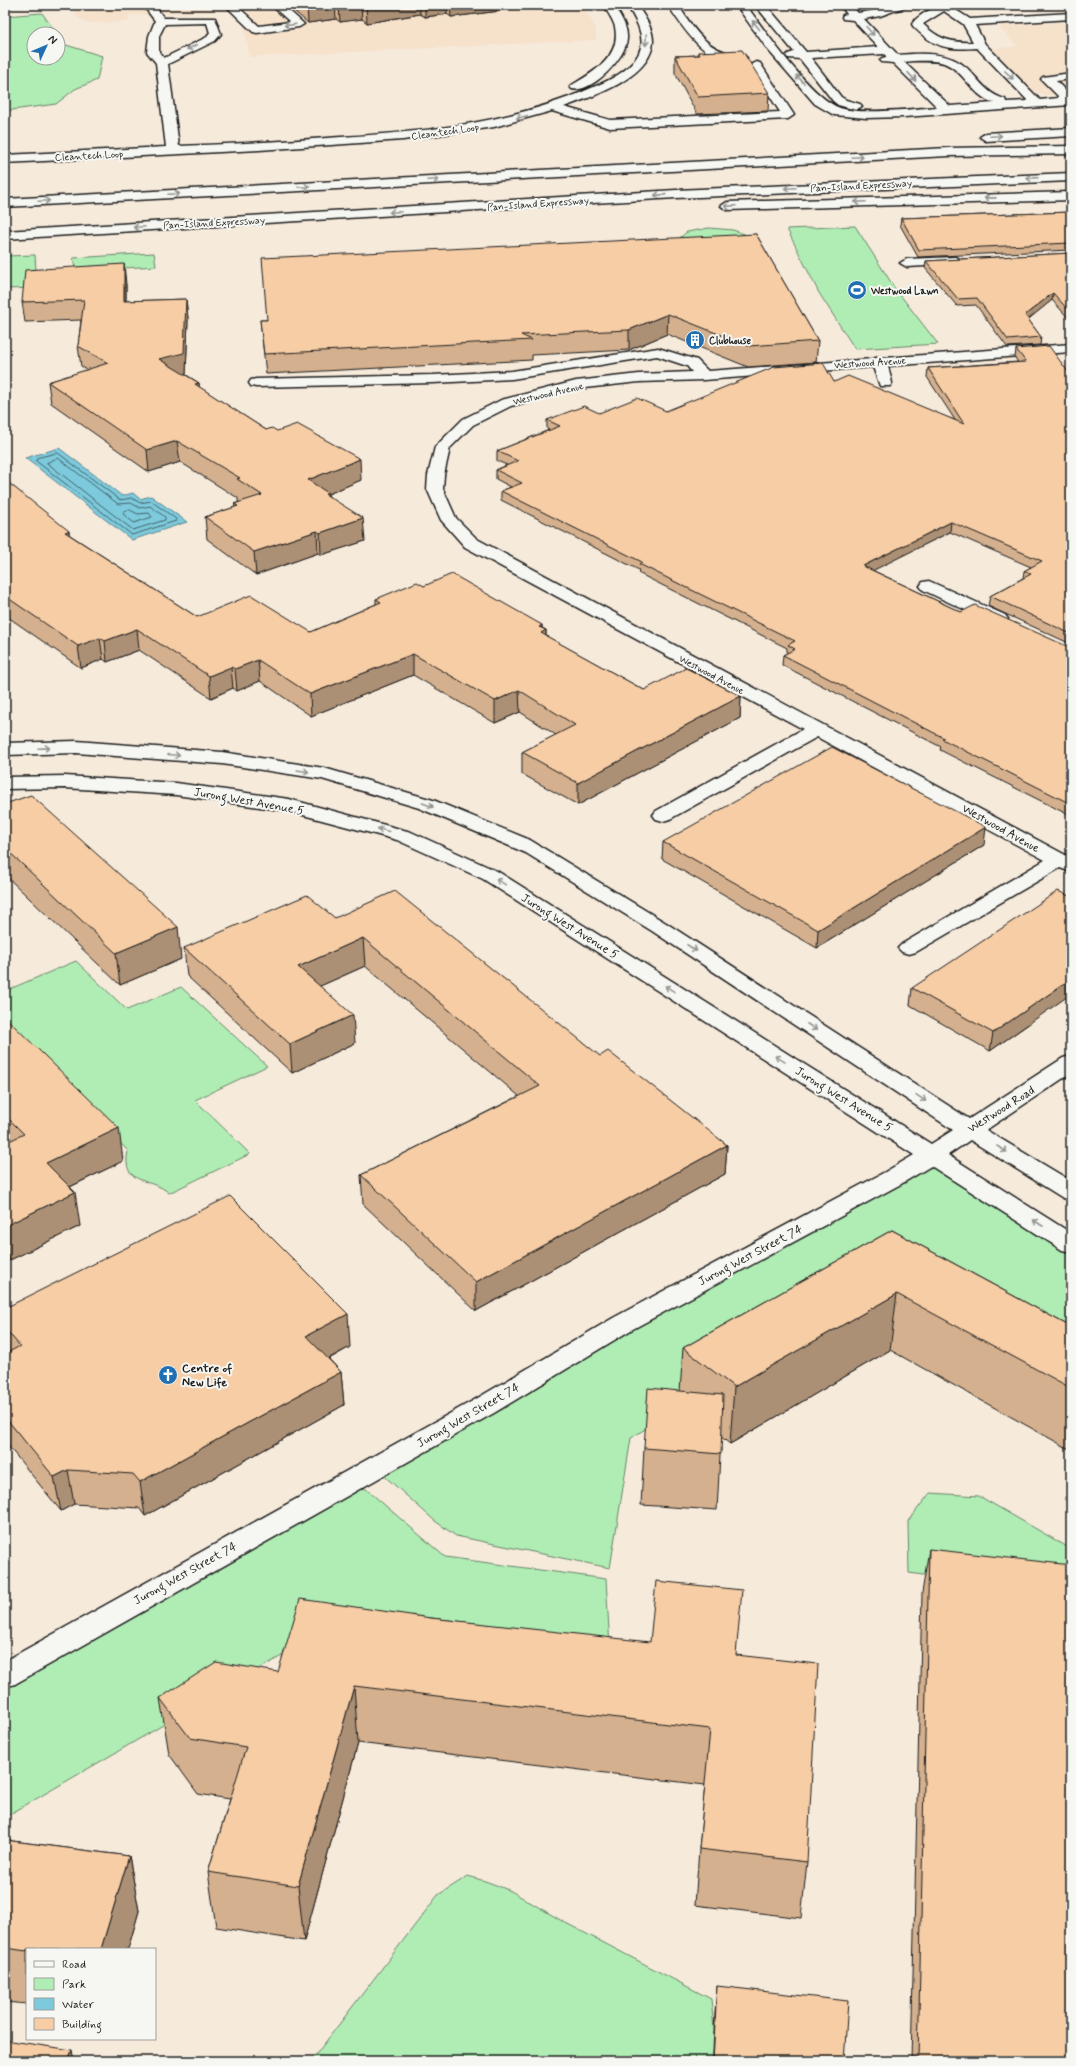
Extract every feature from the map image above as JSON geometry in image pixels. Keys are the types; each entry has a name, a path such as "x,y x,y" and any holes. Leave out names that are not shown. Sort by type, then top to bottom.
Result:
{"main road":[{"path":"148,5 161,20"},
{"path":"230,5 257,30 299,24 276,5"},
{"name":"Cleantech Loop","path":"5,159 422,128 484,117 548,99 576,87 595,76 610,64 619,53 621,40 620,28 609,5"},
{"name":"Cleantech Loop","path":"5,153 421,136 490,125 554,108 617,80 635,66 644,53 648,40 646,27 632,5"},
{"path":"673,5 710,51 730,58 801,53 885,54 926,58 949,62 958,67 988,98 1001,101"},
{"path":"741,5 777,54 819,102 830,109 844,114 854,114 918,102"},
{"path":"760,5 801,53 837,99 842,103 864,108 918,102 944,107 1068,100"},
{"path":"833,5 844,17 944,107"},
{"path":"845,5 857,16 918,102"},
{"path":"844,17 876,14 901,5"},
{"path":"974,48 975,36 970,25 944,6 920,20 917,24 930,38 939,43 974,48 1028,102"},
{"path":"970,25 1071,16"},
{"path":"970,25 1071,19"},
{"path":"161,20 211,20 216,34 211,39 162,63"},
{"path":"161,20 154,36 153,52 162,63 171,119 173,147"},
{"path":"214,28 249,23"},
{"path":"777,26 801,37"},
{"path":"705,31 721,49 738,53 777,54"},
{"path":"821,44 947,65 980,99 978,102"},
{"path":"801,53 852,48"},
{"path":"554,108 610,124 788,115 756,65"},
{"path":"1068,100 1047,79 1071,76"},
{"path":"944,107 978,102 1028,102"},
{"path":"971,138 1071,132"},
{"path":"679,167 702,162 736,158 932,141"},
{"path":"5,203 948,152 1071,150"},
{"name":"Pan-Island Expressway","path":"5,234 434,210 676,194 1071,177"},
{"path":"713,207 1071,196"},
{"path":"434,210 660,208"},
{"path":"908,263 969,260"},
{"name":"Westwood Avenue","path":"1065,863 895,770 816,730 472,543 449,520 435,489 436,474 443,447 468,422 506,402 576,385 639,378 704,376 879,361 1071,348"},
{"path":"256,383 433,379 512,375 658,352 692,363 704,376"},
{"path":"879,361 886,383"},
{"path":"929,586 1015,627"},
{"path":"664,815 816,730"},
{"path":"5,749 76,747 222,758 324,774 426,804 533,849 659,927 968,1129 1071,1192"},
{"name":"Jurong West Avenue 5","path":"5,783 65,782 176,789 289,805 404,836 490,875 1071,1244"},
{"name":"Westwood Avenue","path":"909,948 1065,863"},
{"name":"Westwood Road","path":"931,1155 968,1129 1071,1063"},
{"name":"Jurong West Street 74","path":"5,1675 485,1406 622,1324 847,1204 931,1155"}],"shaded area":[{"path":"72,5 582,5 596,28 596,40 250,57 240,10 129,15 128,22 86,23 78,18"},
{"path":"1071,22 1071,95 1045,95 1032,91 992,49 1017,46 998,26"}],"green space":[{"path":"42,13 51,26 26,26 26,66 66,66 66,45 102,56 97,80 75,89 56,104 5,111 5,16"},
{"name":"Westwood Lawn","path":"855,226 894,287 938,344 855,349 819,293 787,229"},
{"path":"709,228 733,230 750,236 677,240 687,232"},
{"path":"154,253 156,266 76,271 73,258"},
{"path":"35,255 37,288 5,289 5,256"},
{"path":"76,961 127,1010 181,987 267,1066 195,1100 250,1154 169,1193 163,1188 140,1180 134,1176 129,1170 127,1162 128,1151 5,1024 5,991"},
{"path":"931,1155 1071,1247 1071,1382 888,1275 631,1438 610,1568 456,1536 435,1521 381,1473"},
{"path":"359,1483 445,1557 606,1579 612,1682 316,1636 5,1817 5,1681"},
{"path":"930,1493 979,1496 1071,1549 1071,1596 909,1573 908,1521"},
{"path":"468,1876 511,1891 562,1921 711,1999 714,2030 712,2061 311,2061 438,1895"}],"water":[{"path":"59,448 122,496 133,493 140,499 151,496 187,522 132,540 25,458"}],"building":[{"path":"742,50 769,93 698,97 675,56 700,55 698,52"},
{"path":"1071,212 1071,243 919,250 901,218"},
{"path":"756,234 818,341 749,346 668,314 629,330 521,335 532,340 264,354 260,320 267,320 262,258"},
{"path":"1071,253 1071,313 1053,293 1025,315 1041,337 1008,340 977,298 958,299 926,261"},
{"path":"124,264 124,301 186,299 184,353 159,359 199,383 195,384 266,430 272,428 277,431 297,424 360,459 308,480 328,493 325,494 363,518 320,533 317,531 254,552 205,517 238,506 234,504 262,495 237,479 240,478 177,441 147,450 48,382 108,363 78,346 84,300 22,302 25,270"},
{"path":"1049,346 1071,376 1071,634 990,596 1031,574 1024,571 1042,561 951,522 863,566 961,612 975,605 1071,648 1071,662 1067,664 1071,666 1071,804 942,739 944,738 783,655 795,649 788,645 795,641 639,564 642,562 501,491 522,483 496,470 518,461 497,451 560,426 547,420 584,406 599,413 637,398 666,411 774,367 823,363 834,382 848,376 964,424 928,368 1026,362 1016,349"},
{"path":"5,480 69,531 65,532 197,617 251,595 311,632 381,602 376,599 417,582 424,586 452,574 542,625 539,627 546,630 541,633 644,690 686,668 741,696 578,783 522,752 575,725 519,690 495,701 413,654 310,694 258,660 235,669 231,667 209,676 137,629 105,641 100,638 78,646 5,596"},
{"path":"832,747 986,827 818,930 663,842"},
{"path":"31,795 178,927 116,953 5,848 5,804"},
{"path":"395,891 600,1056 608,1051 727,1145 476,1282 361,1175 540,1086 363,938 298,967 353,1015 290,1044 184,948 307,895 335,918"},
{"path":"1058,891 1071,897 1071,979 993,1033 912,988"},
{"path":"5,1017 119,1128 46,1163 75,1192 5,1226 5,1143 24,1134 5,1115"},
{"name":"Centre of New Life","path":"230,1196 348,1314 306,1336 341,1372 140,1482 133,1474 68,1470 54,1477 5,1417 5,1354 20,1346 5,1329 5,1308"},
{"path":"892,1230 1071,1327 1071,1388 897,1294 734,1387 683,1348"},
{"path":"648,1388 723,1395 721,1454 644,1448"},
{"path":"929,1549 1071,1565 1071,2061 918,2061"},
{"path":"656,1581 742,1590 736,1655 818,1664 807,1862 699,1849 710,1729 354,1686 298,1886 208,1872 246,1747 190,1738 160,1698 216,1662 278,1672 300,1599 431,1618 650,1642"},
{"path":"5,1840 129,1856 101,1948 26,1948 26,1951 5,1948"},
{"path":"717,1986 848,2001 844,2061 713,2061"},
{"path":"5,2040 72,2050 68,2061 5,2061"}],"place":[{"name":"Westwood Lawn","path":"857,290"},
{"name":"Clubhouse","path":"695,340"},
{"name":"Centre of New Life","path":"168,1375"}]}
